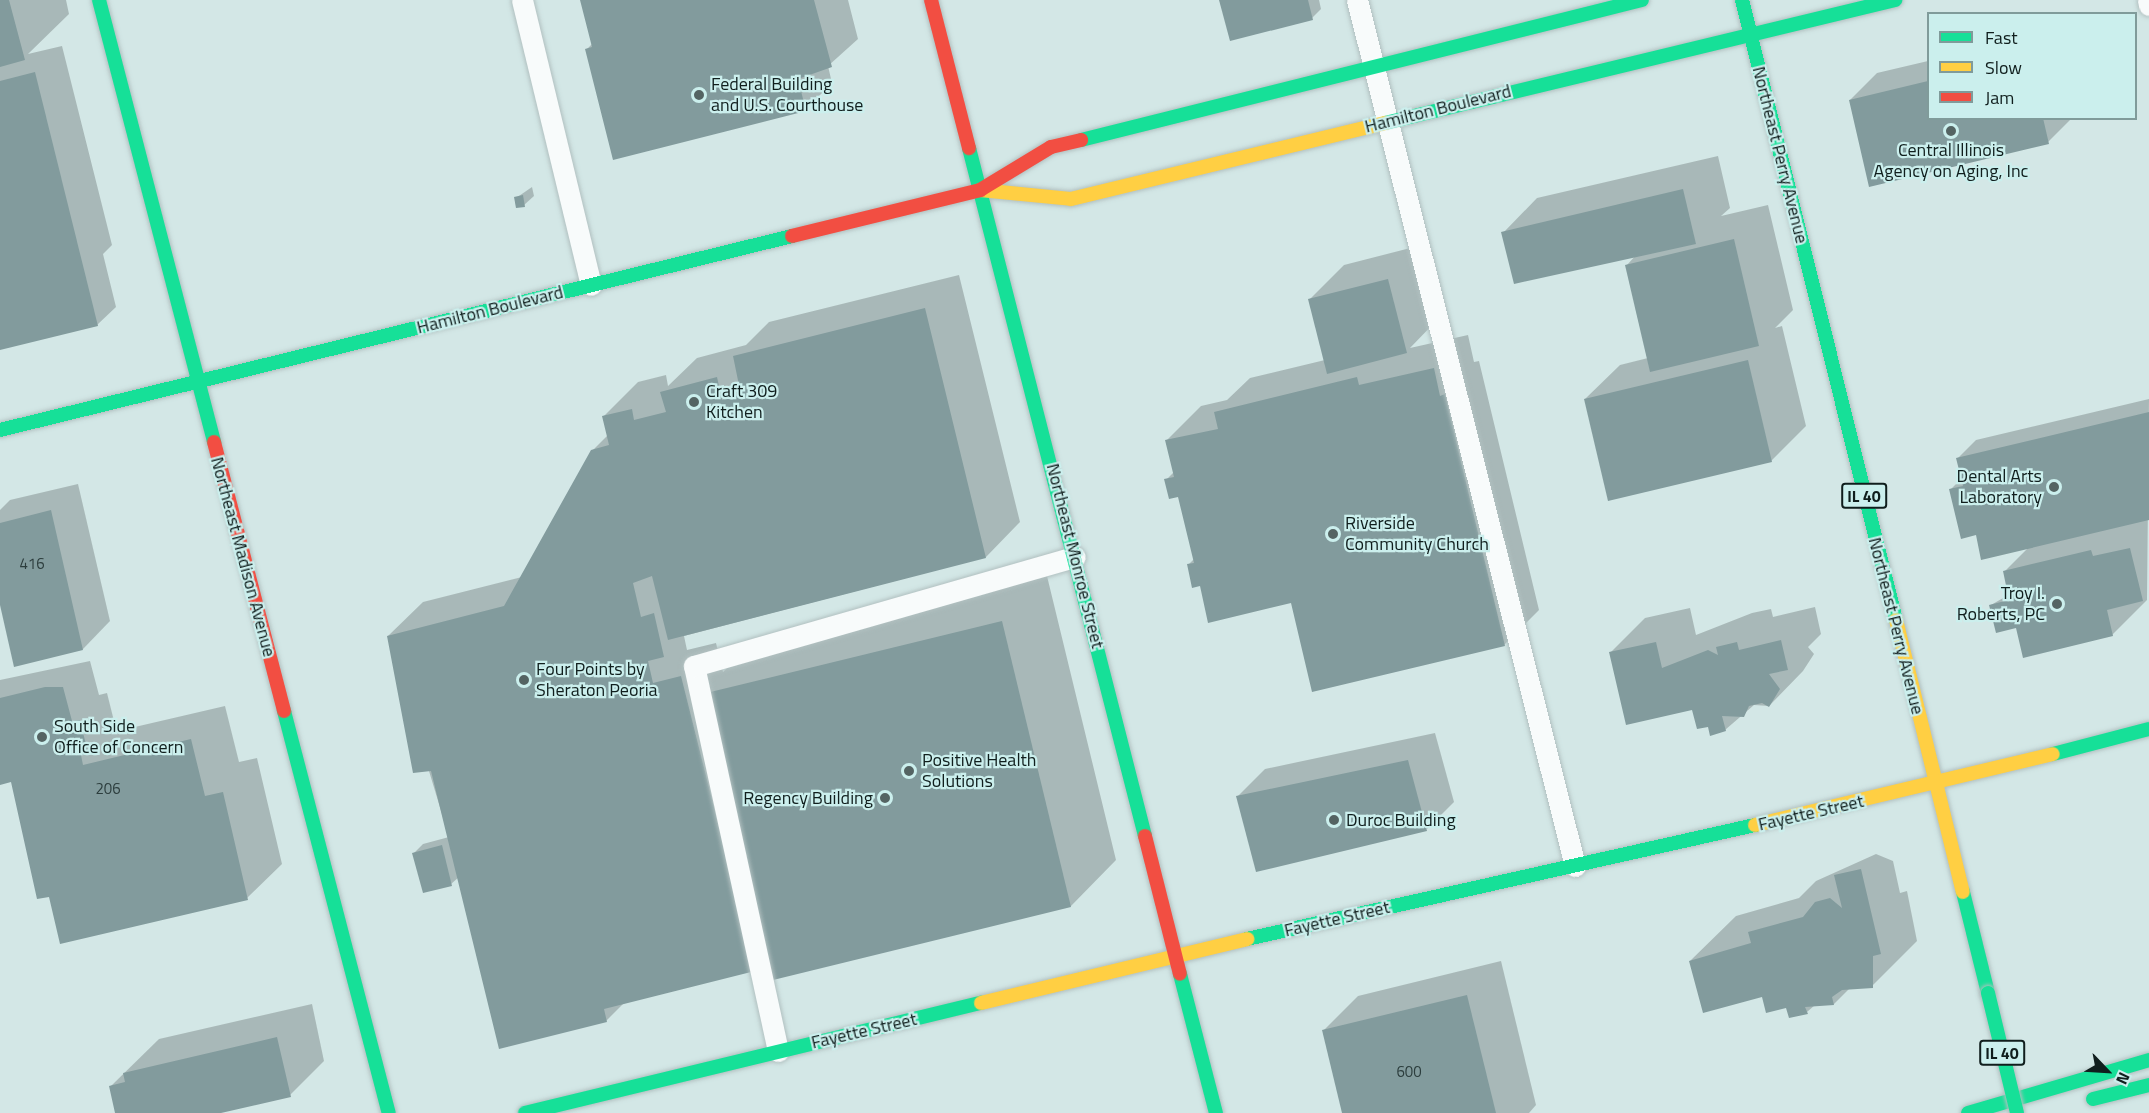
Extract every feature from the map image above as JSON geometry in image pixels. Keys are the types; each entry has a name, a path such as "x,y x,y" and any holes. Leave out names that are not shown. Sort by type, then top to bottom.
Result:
{"main road":[{"name":"Northeast Madison Avenue","path":"99,0 389,1113"},
{"name":"Northeast Monroe Street","path":"931,0 1178,955 1216,1113"},
{"name":"Hamilton Boulevard","path":"0,430 980,190 1051,147 1642,0"},
{"name":"Northeast Perry Avenue","path":"1742,0 2017,1113"},
{"name":"Hamilton Boulevard","path":"980,190 1071,199 1895,0"},
{"name":"Fayette Street","path":"525,1113 1178,955 1935,785 2149,729"},
{"path":"1968,1113 2149,1060"},
{"path":"2082,1102 2149,1084"}],"lane":[{"path":"522,0 591,285"},
{"path":"1357,0 1575,866"},
{"path":"2148,0 2149,5"},
{"path":"778,1051 694,666 1075,558"}],"building":[{"path":"0,0 9,0 25,60 0,67"},
{"name":"Federal Building and U.S. Courthouse","path":"580,0 814,0 832,67 798,79 806,111 613,160 585,49 592,47"},
{"path":"1219,0 1308,0 1313,20 1230,41"},
{"path":"35,72 98,326 0,350 0,81"},
{"name":"Central Illinois Agency on Aging, Inc","path":"1927,81 1927,120 2043,120 2049,144 1869,187 1849,100"},
{"path":"1683,189 1696,244 1514,284 1501,232"},
{"path":"523,195 525,207 516,208 514,197"},
{"path":"1734,239 1759,346 1650,372 1625,265"},
{"path":"1388,279 1407,353 1327,374 1308,299"},
{"name":"Four Points by Sheraton Peoria","path":"925,308 986,558 668,640 652,576 633,583 641,617 654,613 664,657 648,661 653,683 681,676 755,971 604,1009 607,1022 499,1049 431,771 413,773 387,636 504,606 591,450 609,445 602,416 632,409 634,420 666,412 660,392 717,377 722,400 741,395 733,356"},
{"path":"1748,360 1772,462 1608,501 1584,399"},
{"name":"Riverside Community Church","path":"1434,368 1440,396 1445,394 1505,646 1312,692 1291,603 1208,623 1200,586 1192,588 1187,564 1194,563 1178,497 1169,499 1164,479 1174,477 1165,440 1218,429 1214,412 1357,377 1359,385"},
{"name":"Dental Arts Laboratory","path":"2149,412 2149,520 1981,560 1976,535 1961,539 1949,489 1963,486 1956,458"},
{"path":"51,510 83,650 14,667 0,605 0,523"},
{"path":"2130,548 2143,601 2107,610 2113,636 2023,658 2016,628 1996,633 1989,605 2009,600 2003,571 2091,550 2093,556"},
{"name":"Regency Building","path":"1002,621 1071,907 769,981 698,695"},
{"path":"1781,640 1788,670 1769,674 1780,689 1769,707 1762,703 1749,706 1744,717 1722,716 1726,731 1710,736 1708,727 1697,729 1692,710 1626,725 1609,652 1656,642 1662,668 1708,650 1718,655 1716,647 1737,642 1739,650"},
{"path":"45,687 63,687 72,721 80,720 88,753 81,755 83,765 191,739 205,796 223,792 248,900 60,944 49,897 37,899 11,782 0,785 0,698"},
{"name":"Duroc Building","path":"1408,760 1427,831 1256,872 1236,796"},
{"path":"442,845 452,886 423,893 412,853"},
{"path":"1861,869 1881,954 1873,956 1873,988 1842,990 1832,997 1834,1005 1805,1007 1808,1014 1789,1018 1786,1008 1766,1013 1762,997 1703,1013 1689,961 1751,943 1748,932 1803,917 1815,902 1830,898 1842,908 1834,875"},
{"path":"1467,995 1496,1113 1342,1113 1322,1030"},
{"path":"277,1037 291,1097 221,1113 115,1113 109,1086 125,1082 123,1073"}],"traffic: fast":[{"path":"99,0 214,442"},
{"path":"1081,140 1642,0"},
{"path":"1742,0 1896,620"},
{"path":"1385,123 1895,0"},
{"path":"969,148 1145,836"},
{"path":"0,430 792,236"},
{"path":"284,711 389,1113"},
{"path":"2053,754 2149,729"},
{"path":"1247,939 1755,825"},
{"path":"1963,892 1988,993"},
{"path":"1180,974 1216,1113"},
{"path":"1988,993 2017,1113"},
{"path":"525,1113 981,1003"},
{"path":"1968,1113 2149,1060"},
{"path":"2093,1099 2149,1085"}],"traffic: slow":[{"path":"980,190 1071,199 1385,123"},
{"path":"1896,620 1963,892"},
{"path":"1755,825 2053,754"},
{"path":"981,1003 1247,939"}],"traffic: jam":[{"path":"931,0 969,148"},
{"path":"792,236 980,190 1051,147 1081,140"},
{"path":"214,442 284,711"},
{"path":"1145,836 1180,974"}],"place":[{"name":"Federal Building and U.S. Courthouse","path":"699,95"},
{"name":"Central Illinois Agency on Aging, Inc","path":"1951,131"},
{"name":"Craft 309 Kitchen","path":"694,402"},
{"name":"Dental Arts Laboratory","path":"2054,487"},
{"name":"Riverside Community Church","path":"1333,534"},
{"name":"Troy I. Roberts, PC","path":"2057,604"},
{"name":"Four Points by Sheraton Peoria","path":"524,680"},
{"name":"South Side Office of Concern","path":"42,737"},
{"name":"Positive Health Solutions","path":"909,771"},
{"name":"Regency Building","path":"885,798"},
{"name":"Duroc Building","path":"1334,820"}]}
